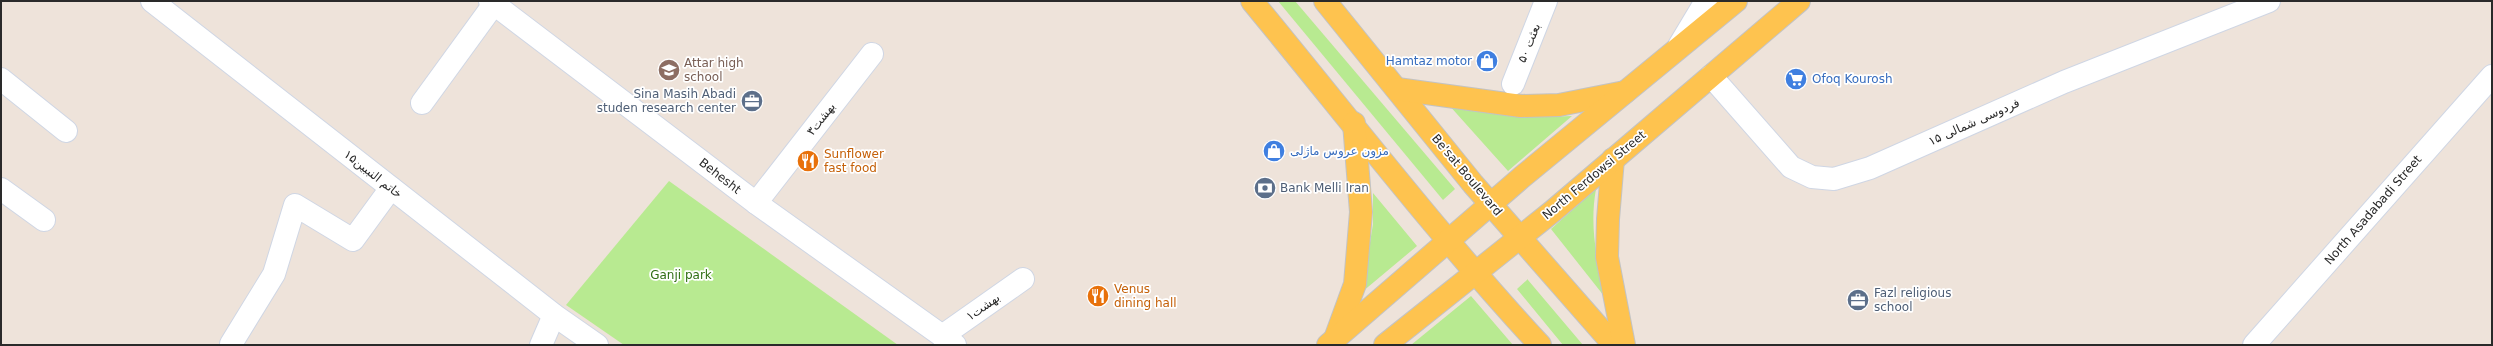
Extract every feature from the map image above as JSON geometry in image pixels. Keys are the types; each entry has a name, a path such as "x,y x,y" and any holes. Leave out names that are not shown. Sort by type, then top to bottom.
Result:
{"main road":[{"path":"1252,1 1354,123 1446,241 1474,274 1540,345"},
{"name":"Be'sat Boulevard","path":"1325,1 1492,205 1614,345"},
{"path":"1331,342 1446,241 1492,205 1522,177 1736,1"},
{"name":"North Ferdowsi Street","path":"1385,345 1520,237 1799,1"},
{"path":"1397,90 1520,106 1559,105 1628,91"},
{"path":"1331,342 1355,284 1361,212 1354,123"},
{"path":"1613,159 1608,219 1607,257 1624,345"}],"street":[{"name":"خاتم النببین۱۵","path":"152,1 554,315 597,345"},
{"name":"بعثت ۵۰","path":"1513,84 1546,1"},
{"path":"1675,52 1706,1"},
{"name":"فردوسی شمالی ۱۵","path":"1711,76 1792,167 1812,177 1834,179 1870,168 2064,82 2269,1"},
{"path":"422,103 502,5"},
{"name":"Behesht","path":"502,5 756,203 949,341"},
{"name":"بهشت۳","path":"756,203 872,54"},
{"name":"North Asadabadi Street","path":"2254,345 2492,76"},
{"path":"1,79 66,131"},
{"path":"231,344 274,274 295,205 353,240 390,188"},
{"path":"1,189 44,220"},
{"name":"بهشت۱","path":"949,341 1023,278"},
{"path":"541,345 554,315"}],"green space":[{"path":"1278,1 1295,1 1455,189 1443,200"},
{"path":"1448,104 1479,111 1510,115 1540,117 1572,116 1508,171"},
{"name":"Ganji park","path":"669,181 898,345 624,345 566,305"},
{"path":"1596,189 1593,217 1595,246 1600,274 1608,301 1551,229"},
{"path":"1373,193 1417,246 1362,292 1373,224"},
{"path":"1528,279 1583,345 1563,345 1517,289"},
{"path":"1471,296 1513,345 1411,345"}],"place":[{"name":"Hamtaz motor","path":"1487,61"},
{"name":"Attar high school","path":"669,70"},
{"name":"Ofoq Kourosh","path":"1796,79"},
{"name":"Sina Masih Abadi studen research center","path":"752,101"},
{"name":"مزون عروس ماژلی","path":"1274,151"},
{"name":"Sunflower fast food","path":"808,161"},
{"name":"Bank Melli Iran","path":"1265,188"},
{"name":"Venus dining hall","path":"1098,296"},
{"name":"Fazl religious school","path":"1858,300"}]}
